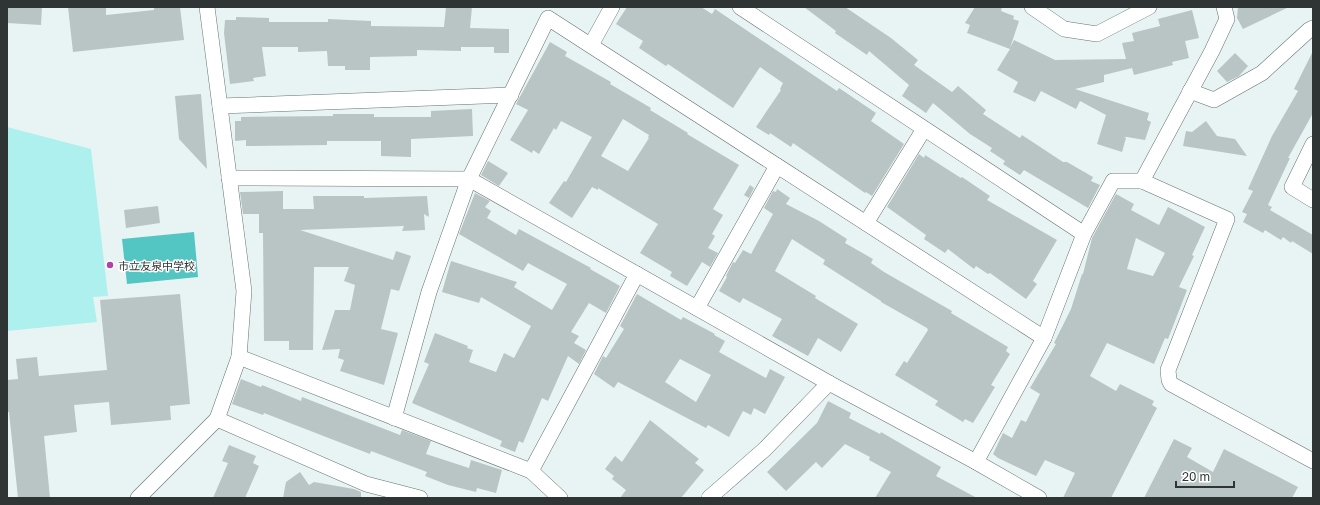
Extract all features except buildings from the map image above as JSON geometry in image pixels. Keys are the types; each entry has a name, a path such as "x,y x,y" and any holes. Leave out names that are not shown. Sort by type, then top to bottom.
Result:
{"street":[{"path":"138,498 218,419 239,357 244,291 207,7"},
{"path":"591,45 612,7"},
{"path":"740,7 1084,234"},
{"path":"1032,7 1064,29 1097,34 1149,7"},
{"path":"1142,181 1212,51 1227,18 1224,7"},
{"path":"394,418 429,292 469,179 548,18 1044,338"},
{"path":"1190,91 1214,100 1262,73 1313,28"},
{"path":"220,106 511,95"},
{"path":"866,223 924,129"},
{"path":"1313,144 1292,187 1313,200"},
{"path":"697,308 777,166"},
{"path":"229,178 469,179 829,383 976,462 1039,498"},
{"path":"976,462 1044,338 1084,234 1113,181 1142,181 1227,219 1168,370 1171,384 1313,461"},
{"path":"531,471 637,274"},
{"path":"239,357 531,471 560,498"},
{"path":"709,498 765,449 829,383"},
{"path":"218,419 366,484 420,498"}],"shaded area":[{"path":"7,127 91,149 108,296 93,297 97,322 7,331"},
{"path":"194,232 198,277 127,284 122,239"}],"place":[{"name":"市立友泉中学校","path":"110,265"}]}
